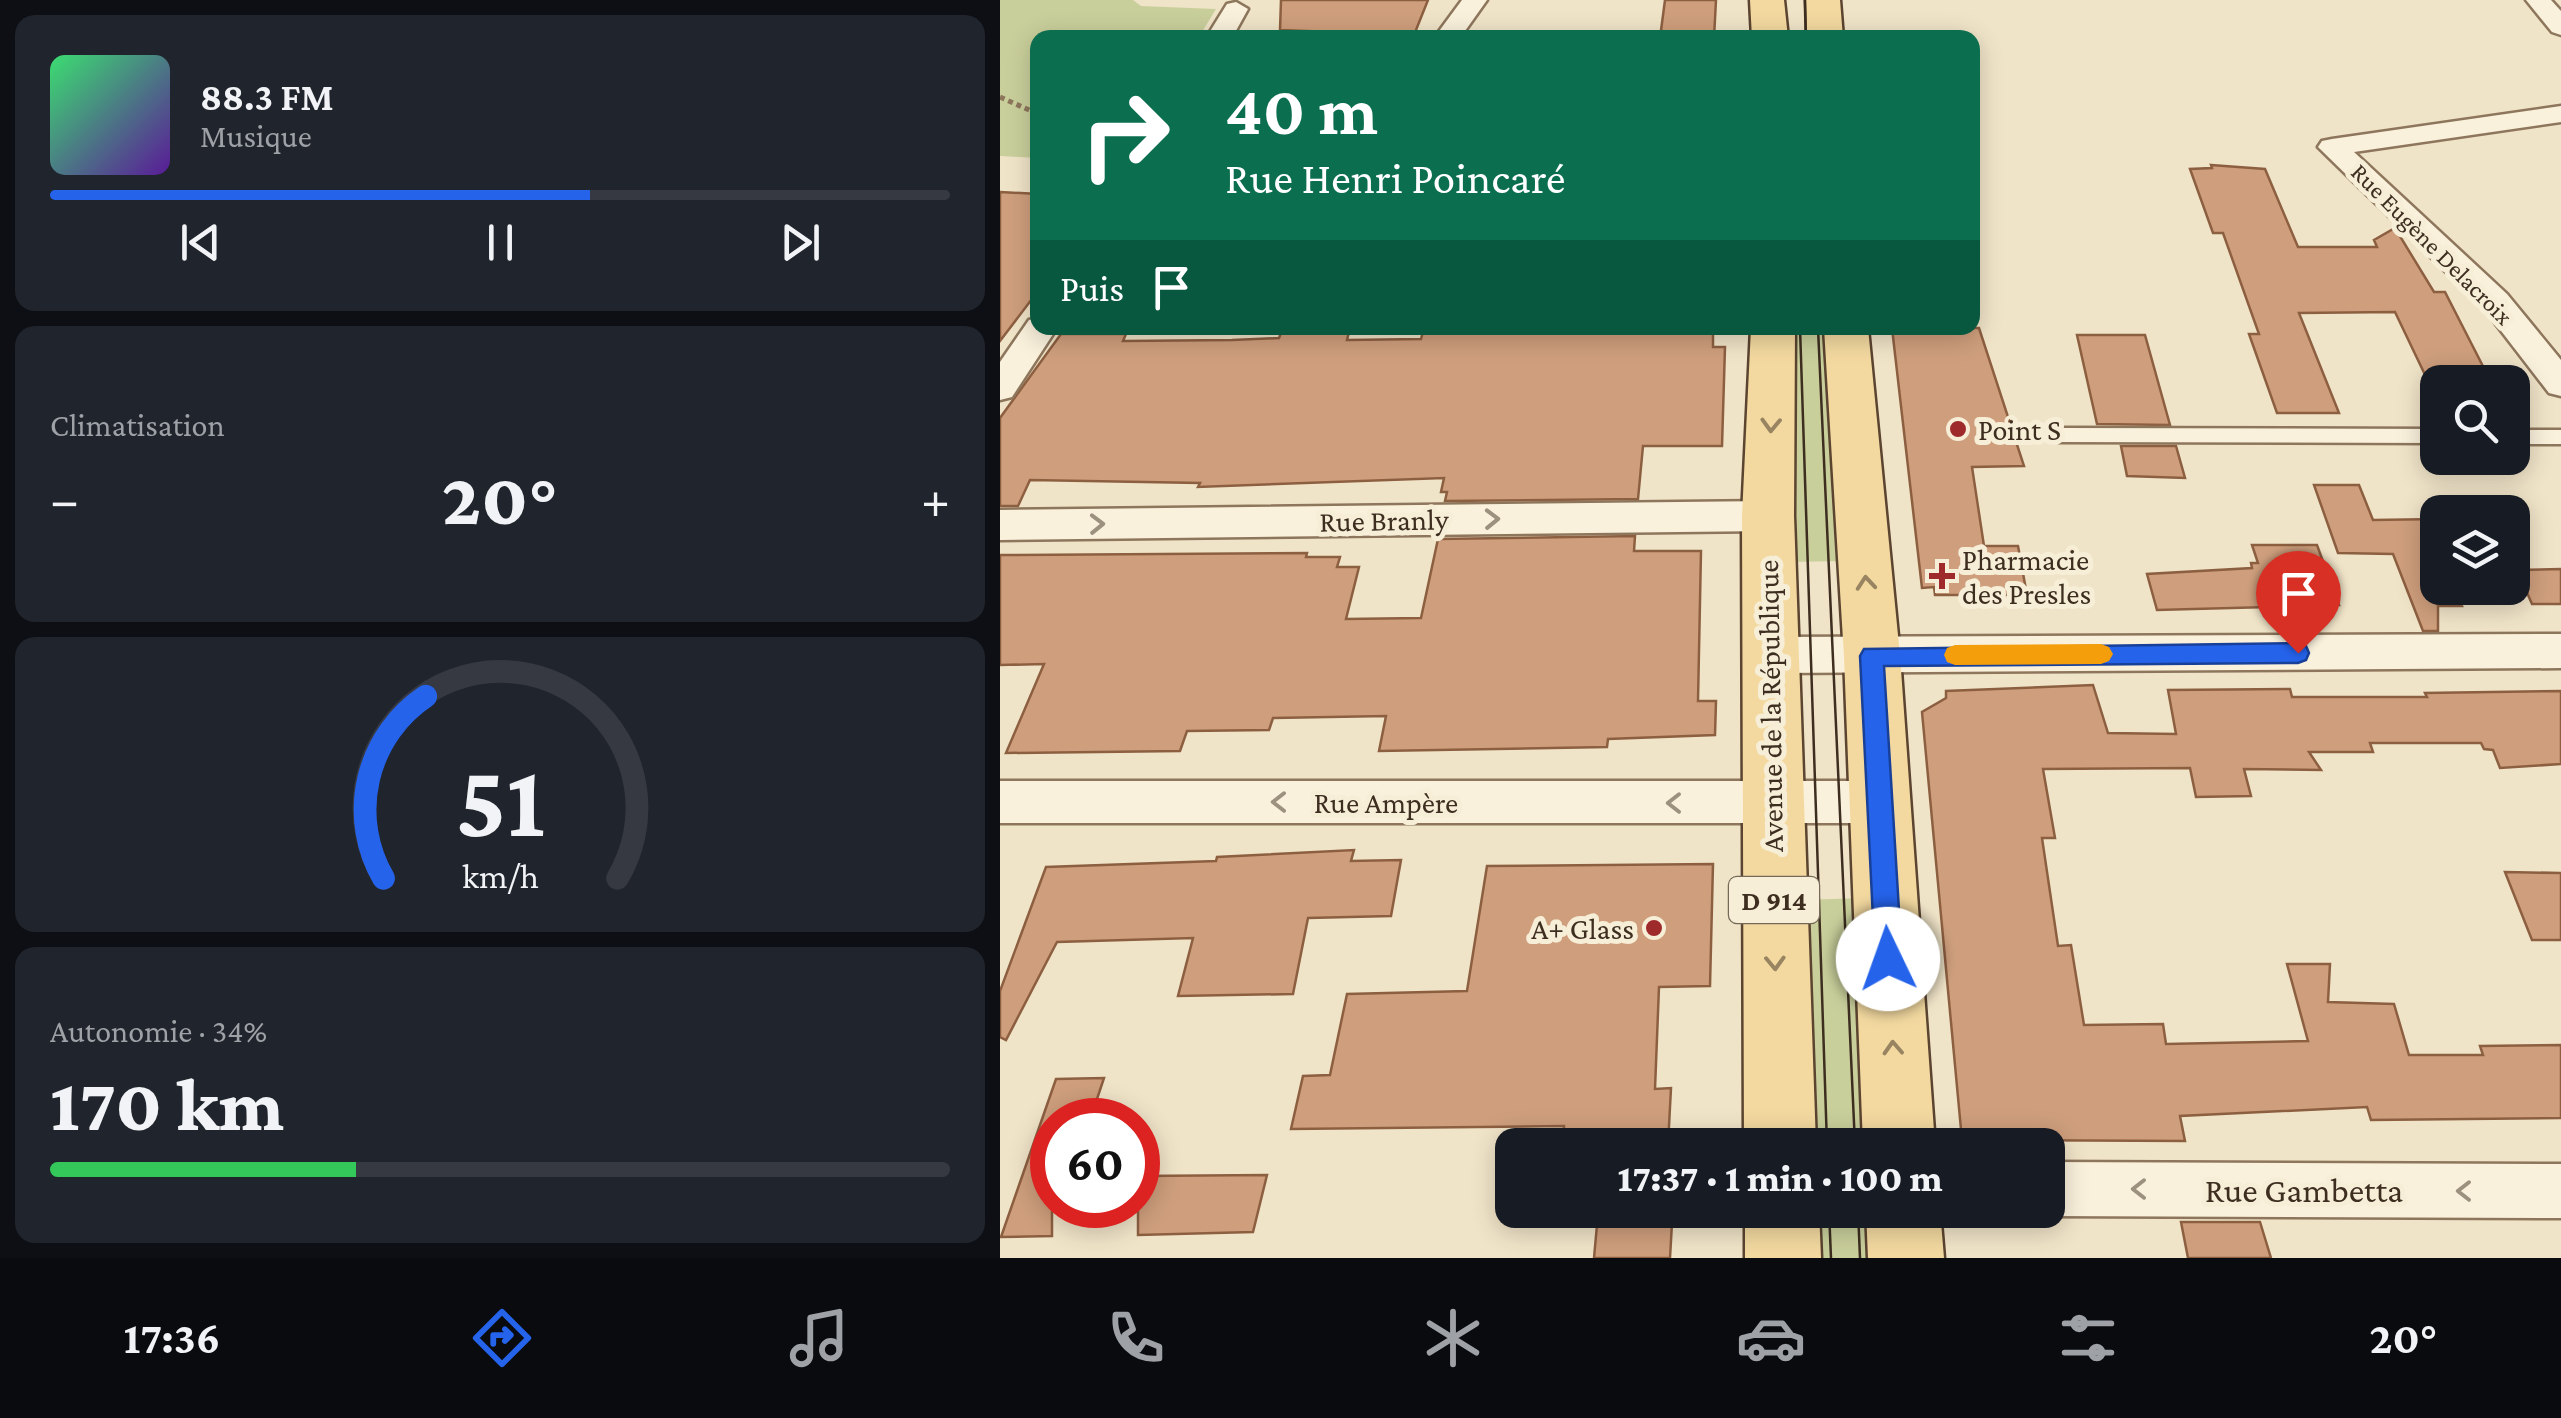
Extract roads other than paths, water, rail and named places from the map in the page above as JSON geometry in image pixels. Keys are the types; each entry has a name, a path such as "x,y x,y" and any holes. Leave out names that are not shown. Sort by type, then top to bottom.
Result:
{"main road":[{"path":"1767,0 1769,30"},
{"path":"1823,0 1825,30"},
{"name":"Avenue de la République","path":"1773,335 1768,516 1780,1128"},
{"path":"1847,335 1872,656 1897,1128"},
{"path":"1782,1228 1783,1258"},
{"path":"1904,1228 1906,1258"}],"street":[{"path":"1452,30 1475,0"},
{"path":"2538,0 2561,27"},
{"path":"1224,30 1236,9"},
{"name":"Rue Eugène Delacroix","path":"2561,114 2332,147 2496,302 2561,384"},
{"path":"1000,388 1037,335"},
{"name":"Rue Branly","path":"1000,525 1768,516"},
{"path":"1770,655 2561,651"},
{"name":"Rue Ampère","path":"1000,802 1879,802"},
{"name":"Rue Gambetta","path":"2065,1189 2561,1191"}],"lane":[{"path":"2059,435 2420,436"},
{"path":"2530,437 2561,437"}],"tram line":[{"path":"1805,0 1806,30"},
{"path":"1800,335 1826,1128"},
{"path":"1818,335 1854,1128"},
{"path":"1830,1228 1831,1258"},
{"path":"1859,1228 1860,1258"}],"place":[{"name":"Point S","path":"1958,429"},
{"name":"Pharmacie des Presles","path":"1942,576"},
{"name":"A+ Glass","path":"1654,928"}]}
